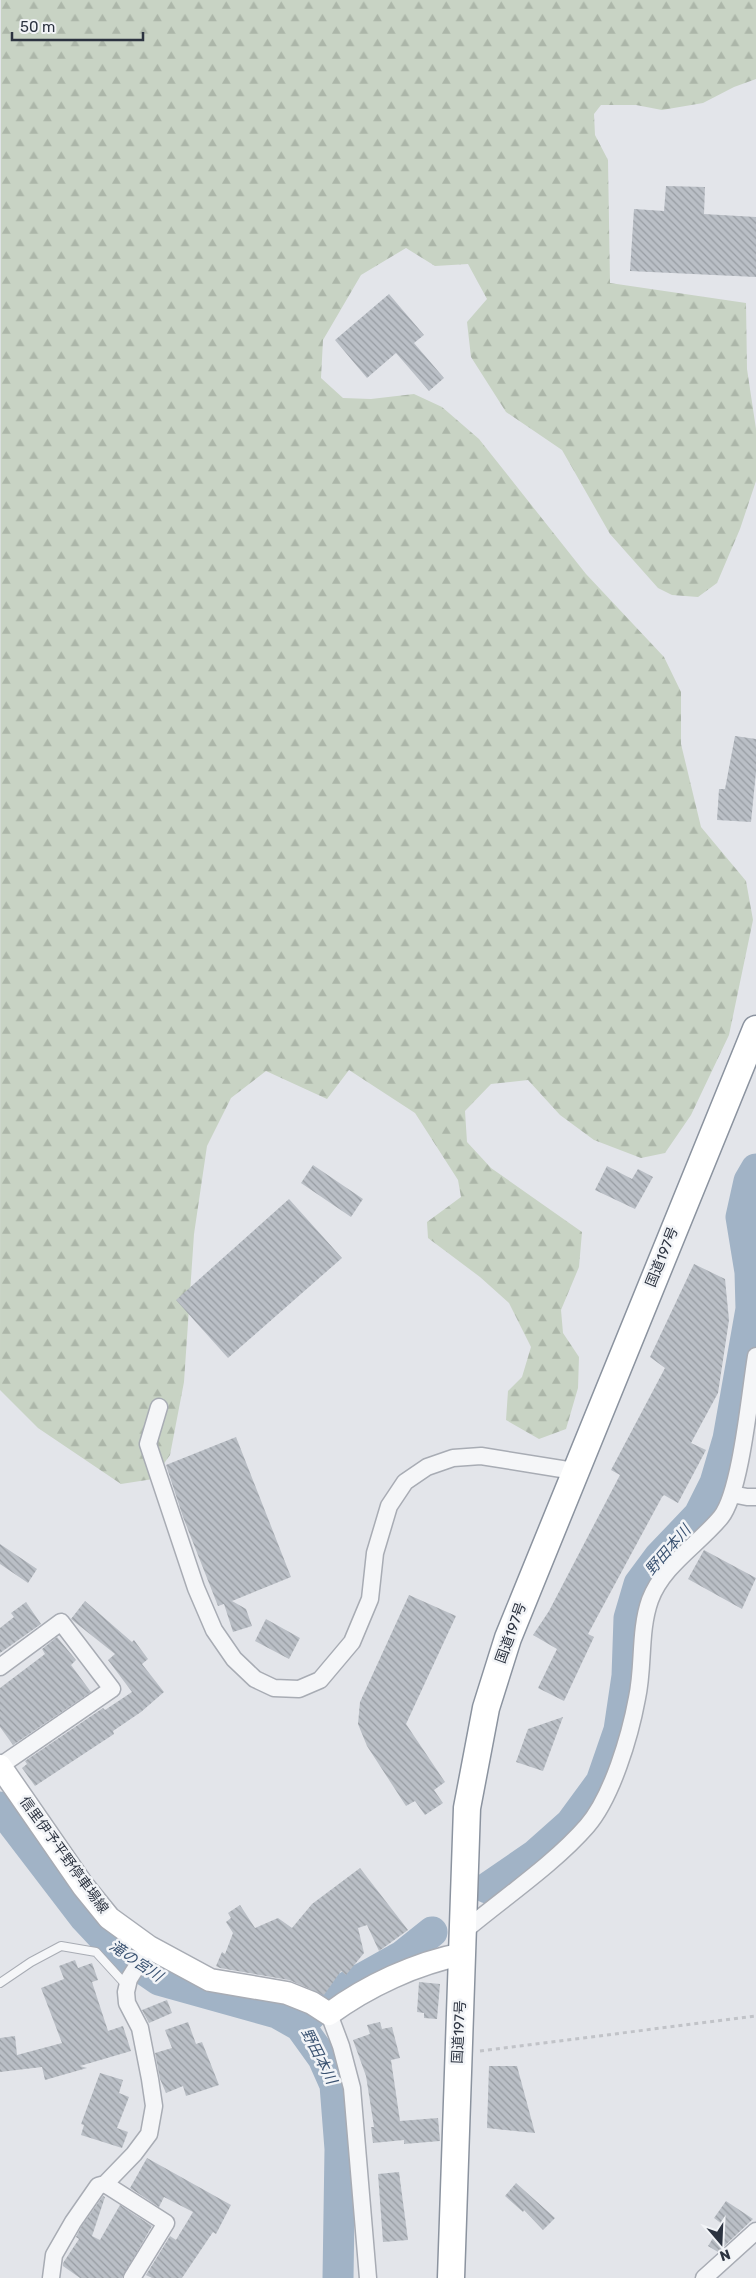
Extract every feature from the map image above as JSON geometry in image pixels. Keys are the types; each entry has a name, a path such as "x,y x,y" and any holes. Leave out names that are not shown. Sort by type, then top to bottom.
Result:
{"highway":[{"name":"国道197号","path":"450,2278 467,1808 486,1708 508,1638 574,1471 756,1029"}],"main road":[{"name":"信里伊予平野停車場線","path":"0,1766 83,1886 109,1918 147,1950 210,1980 286,1993 312,2003 329,2014"},
{"path":"329,2014 353,1996 435,1959 463,1943"}],"street":[{"path":"463,1943 587,1826 610,1789 638,1697 643,1635 650,1600 666,1574 722,1516 732,1494 741,1454 756,1356"},
{"path":"159,1407 148,1444 196,1588 214,1630 234,1659 255,1679 274,1688 299,1689 320,1680 352,1642 370,1599 375,1553 389,1506 405,1482 427,1467 454,1458 481,1456 574,1471"},
{"path":"732,1494 756,1497"},
{"path":"0,1668 61,1622 112,1689 0,1766"},
{"path":"51,2278 54,2256 73,2222 98,2186 105,2184 134,2154 149,2134 154,2106 140,2028 127,2003 128,1983 147,1950"},
{"path":"329,2014 341,2046 352,2088 368,2278"},
{"path":"105,2184 166,2223 132,2278"},
{"path":"704,2278 756,2231"}],"lane":[{"path":"0,1983 31,1962 61,1946 96,1952 128,1983"}],"path":[{"path":"457,2054 756,2016"}],"green space":[{"path":"1,0 756,0 756,79 734,87 703,103 662,110 636,105 601,105 594,114 595,135 608,160 610,283 746,303 747,369 756,429 756,481 740,529 717,583 698,597 672,595 658,588 610,534 562,450 506,412 471,357 467,322 487,299 468,264 435,266 406,248 361,275 323,340 321,378 343,398 371,399 414,394 442,407 479,439 586,574 664,657 681,692 681,744 701,827 746,881 753,920 729,1035 691,1115 665,1153 641,1158 594,1140 560,1115 528,1080 491,1084 465,1111 467,1142 491,1168 582,1232 579,1267 561,1310 563,1333 579,1357 578,1388 566,1429 539,1439 506,1420 508,1391 522,1377 531,1347 509,1303 480,1277 428,1238 427,1222 461,1197 458,1180 415,1113 349,1070 327,1099 266,1071 231,1098 207,1146 194,1234 184,1382 170,1455 153,1479 121,1484 38,1428 0,1390"}],"building":[{"path":"666,186 705,187 704,214 756,217 756,277 630,271 634,209 664,211"},
{"path":"389,294 424,335 414,343 444,378 429,391 396,353 367,378 335,340"},
{"path":"735,736 756,739 756,772 751,822 717,820 719,789 725,789"},
{"path":"313,1165 363,1199 351,1217 301,1183"},
{"path":"607,1166 632,1179 638,1169 653,1177 635,1209 595,1190"},
{"path":"289,1199 342,1258 228,1358 176,1300"},
{"path":"694,1264 725,1279 729,1320 718,1393 691,1443 706,1450 678,1503 664,1495 662,1497 588,1634 594,1637 564,1701 538,1688 557,1649 533,1635 549,1611 620,1475 611,1470 665,1368 650,1357"},
{"path":"236,1437 291,1577 232,1601 246,1609 252,1626 233,1632 224,1604 218,1606 183,1517 166,1465"},
{"path":"0,1544 37,1569 28,1583 0,1564"},
{"path":"704,1550 756,1578 742,1609 688,1579"},
{"path":"409,1595 456,1616 406,1724 445,1782 434,1790 443,1803 425,1815 415,1801 406,1806 367,1746 358,1724 360,1702"},
{"path":"85,1601 132,1642 134,1640 148,1659 142,1664 164,1692 141,1712 113,1731 114,1734 35,1786 22,1768 27,1764 25,1761 103,1708 105,1710 132,1692 108,1660 115,1654 71,1619"},
{"path":"26,1602 41,1624 0,1653 0,1628 14,1617 11,1613"},
{"path":"266,1619 300,1638 289,1659 255,1641"},
{"path":"57,1637 76,1660 71,1665 91,1692 13,1745 0,1727 0,1688 45,1654 42,1649"},
{"path":"563,1717 543,1771 516,1762 528,1729"},
{"path":"360,1868 408,1930 379,1951 367,1925 358,1928 364,1953 346,1975 341,1971 324,1995 289,1980 216,1966 222,1952 225,1954 233,1933 226,1922 231,1918 228,1913 240,1905 255,1928 278,1918 292,1928 312,1904"},
{"path":"75,1960 78,1968 92,1963 98,1980 92,1982 108,2031 123,2026 131,2051 80,2066 87,2068 45,2080 42,2067 0,2072 0,2038 15,2036 17,2055 62,2043 41,1988 64,1979 59,1966"},
{"path":"419,1982 440,1984 437,2019 424,2018 424,2013 417,2012"},
{"path":"167,2000 172,2013 149,2023 142,2010"},
{"path":"188,2022 196,2044 202,2042 219,2085 186,2096 183,2086 166,2093 160,2079 155,2053 172,2048 165,2030"},
{"path":"380,2022 382,2029 392,2027 400,2058 391,2060 400,2121 438,2118 440,2141 404,2144 404,2140 373,2143 371,2127 374,2127 366,2076 353,2040 370,2034 367,2025"},
{"path":"489,2066 517,2066 535,2133 487,2128"},
{"path":"100,2073 123,2080 119,2093 129,2097 117,2128 128,2132 122,2148 81,2135 84,2125 81,2124"},
{"path":"147,2158 231,2205 216,2234 213,2232 182,2278 152,2278 146,2275 170,2236 176,2240 193,2212 164,2197 159,2207 130,2188"},
{"path":"399,2172 408,2240 383,2242 378,2174"},
{"path":"516,2183 555,2218 543,2230 524,2210 523,2212 505,2196"},
{"path":"103,2196 105,2197 92,2236 100,2240 120,2205 152,2226 122,2278 80,2278 63,2266 63,2263 79,2239 76,2237 81,2227"},
{"path":"726,2201 753,2219 718,2252 708,2246 722,2224 714,2218"}],"waterway":[{"name":"野田本川","path":"487,1888 535,1855 571,1823 601,1782 619,1730 627,1676 629,1618 639,1584 659,1557 699,1515 715,1483 728,1439 751,1309 750,1272 741,1217 749,1181 756,1169"},
{"name":"滝の宮川","path":"0,1807 85,1918 114,1949 159,1980 277,2013 300,2026 323,2058 335,2085 340,2149 338,2278"},
{"name":"野田本川","path":"300,2026 327,1998 402,1956 432,1932"}]}
